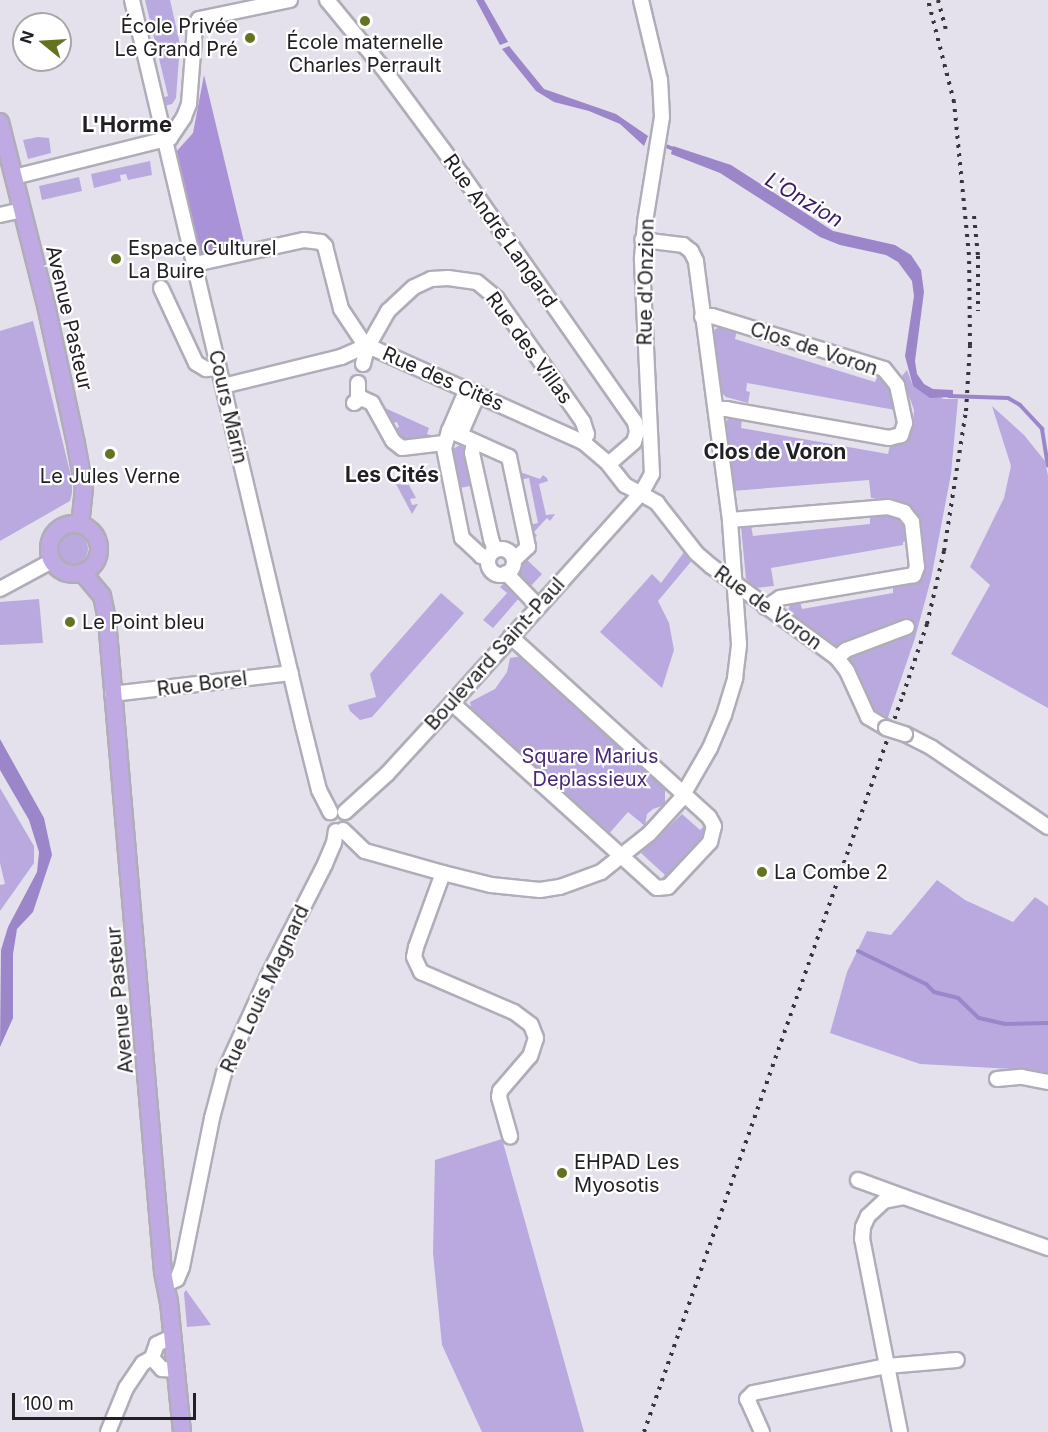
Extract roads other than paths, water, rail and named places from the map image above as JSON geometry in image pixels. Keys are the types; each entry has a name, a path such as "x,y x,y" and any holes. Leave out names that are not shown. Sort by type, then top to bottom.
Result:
{"main road":[{"name":"Avenue Pasteur","path":"0,122 46,305 84,488 81,524"},
{"path":"81,524 94,534 99,548 94,563 82,572 67,573 52,561 49,550 53,534 66,525 81,524"},
{"name":"Avenue Pasteur","path":"82,572 98,589 105,608 166,1284 182,1432"}],"street":[{"name":"Cours Marin","path":"132,0 318,790 330,812"},
{"path":"14,177 165,139 176,132 189,104 195,26 199,19 290,0"},
{"name":"Rue André Langard","path":"327,0 381,67 462,175 634,422 637,432 634,442 609,464"},
{"name":"Rue d'Onzion","path":"641,0 661,88 662,117 642,240 645,359 653,464 648,484 642,492"},
{"path":"0,215 22,210"},
{"path":"195,264 303,240 321,242 325,246 341,309 367,348"},
{"path":"340,830 349,820 345,812 337,809 330,812 326,822 340,830 365,851 491,885 540,890 583,880 611,866 623,857 661,822 684,794 710,748 735,678 739,644 730,520 716,409 696,261 691,251 675,242 642,240"},
{"name":"Rue des Villas","path":"363,364 367,348 388,311 414,287 431,279 448,278 477,282 497,299 583,422 587,434 583,442"},
{"path":"161,288 196,363 206,369 219,368"},
{"name":"Clos de Voron","path":"702,316 712,316 884,369 897,386 905,423 901,435 889,438 727,408 716,409"},
{"name":"Rue des Cités","path":"223,386 341,357 367,348 398,357 583,442 609,464 625,485 642,492"},
{"path":"358,383 356,400 372,403 393,441 402,448 451,436 474,442 509,457 528,547 514,560 512,568 506,573"},
{"path":"473,392 451,436 453,494 462,538 481,556 507,550 514,560"},
{"path":"474,442 472,453 492,554 489,566 493,572 506,573 538,606"},
{"path":"453,494 479,489"},
{"name":"Rue de Voron","path":"642,492 664,510 696,553 837,658 847,671 868,717 886,728 932,748 1045,821"},
{"name":"Boulevard Saint-Paul","path":"345,812 387,774 642,492"},
{"path":"730,520 888,507 904,512 912,522 917,567 914,574 780,598 766,607"},
{"path":"0,589 52,561"},
{"path":"837,658 846,650 907,627"},
{"path":"452,703 657,888 668,887 710,842 714,831 709,817 511,637"},
{"name":"Rue Borel","path":"112,694 291,673"},
{"name":"Rue Louis Magnard","path":"166,1284 177,1279 182,1267 212,1118 224,1073 263,987 340,830"},
{"path":"443,873 416,947 416,965 429,978 520,1015 531,1025 535,1034 535,1044 530,1056 500,1091 499,1097 510,1136"},
{"path":"997,1079 1029,1077 1048,1082"},
{"path":"858,1180 1048,1248"},
{"path":"900,1432 863,1245 862,1227 868,1216 884,1201 904,1197"},
{"path":"108,1432 117,1407 138,1370 152,1358 157,1344 172,1337"},
{"path":"152,1358 162,1369 176,1370"},
{"path":"762,1432 747,1399 753,1393 887,1366 957,1360"}],"waterway":[{"name":"L'Onzion","path":"661,144 676,150"},
{"name":"L'Onzion","path":"949,396 1008,398 1020,405 1042,429 1048,466"},
{"path":"858,951 926,984 934,992 958,998 979,1018 1005,1024 1048,1023"}],"railway":[{"path":"644,1432 903,695 927,624 944,551 966,411 970,345 969,255 954,102 928,0"},
{"path":"938,0 946,29"},
{"path":"974,216 978,256 978,311"}],"place":[{"name":"École maternelle Charles Perrault","path":"365,21"},
{"name":"École Privée Le Grand Pré","path":"250,38"},
{"name":"Espace Culturel La Buire","path":"116,259"},
{"name":"Le Jules Verne","path":"110,454"},
{"name":"Le Point bleu","path":"70,622"},
{"name":"La Combe 2","path":"762,872"},
{"name":"EHPAD Les Myosotis","path":"562,1173"}],"district":[{"name":"L'Horme","path":"127,125"},
{"name":"Clos de Voron","path":"775,452"},
{"name":"Les Cités","path":"392,475"}],"park label":[{"name":"Square Marius Deplassieux","path":"590,768"}]}
